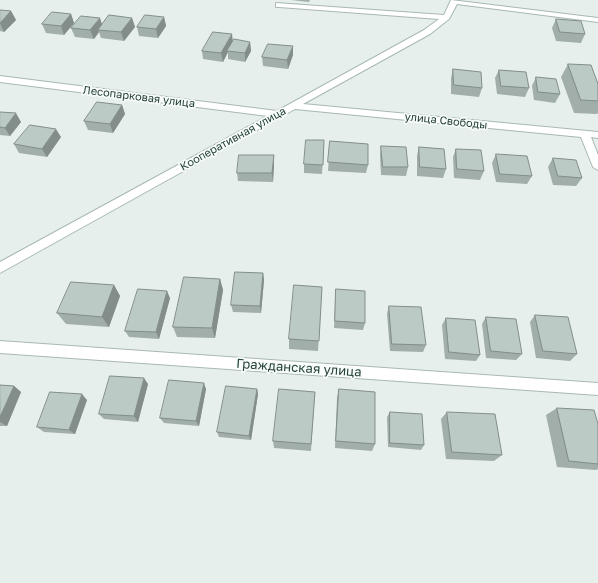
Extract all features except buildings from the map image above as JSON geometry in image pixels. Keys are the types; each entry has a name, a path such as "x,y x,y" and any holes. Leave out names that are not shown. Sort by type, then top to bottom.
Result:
{"street":[{"name":"Кооперативная улица","path":"0,268 427,32 446,17 455,1"},
{"path":"455,1 598,20"},
{"path":"279,5 446,17"},
{"name":"Лесопарковая улица","path":"0,80 278,114"},
{"name":"улица Свободы","path":"293,106 598,136"},
{"path":"585,134 598,167"},
{"name":"Гражданская улица","path":"0,347 598,388"}]}
